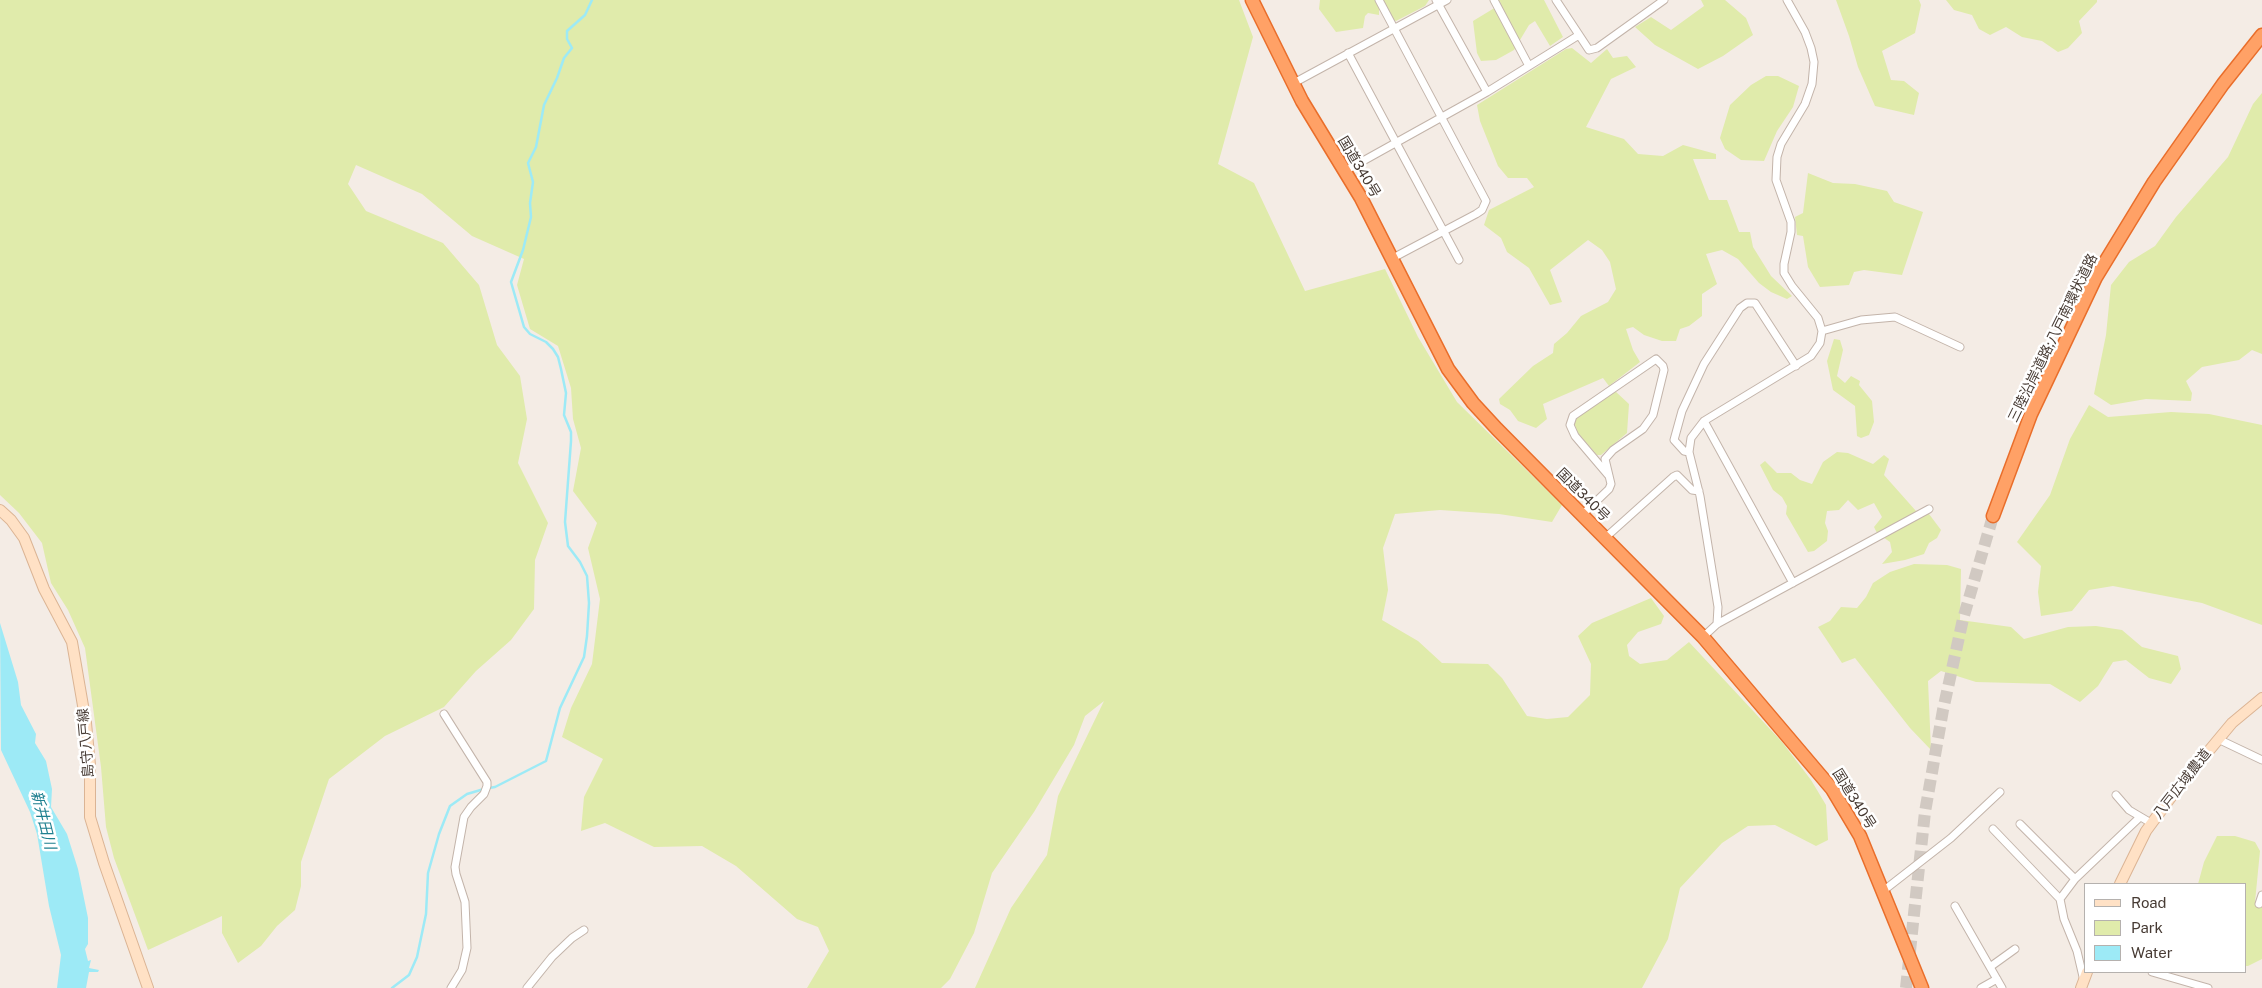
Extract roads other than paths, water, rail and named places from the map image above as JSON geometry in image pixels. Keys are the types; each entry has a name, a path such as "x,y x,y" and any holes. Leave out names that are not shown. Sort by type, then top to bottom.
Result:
{"highway":[{"name":"国道340号","path":"1252,0 1292,84 1366,206 1435,347 1456,381 1473,403 1703,637 1832,788 1860,836 1922,988"},
{"name":"三陸沿岸道路;八戸南環状道路","path":"1993,516 2031,414 2096,277 2154,182 2223,84 2262,35"}],"main road":[{"name":"島守八戸線","path":"0,510 11,520 24,538 44,589 72,642 86,723 90,765 90,817 104,863 148,988"},
{"name":"八戸広域農道","path":"2120,883 2132,856 2151,823 2232,723 2262,698"}],"street":[{"path":"1379,0 1486,201 1482,210 1392,259"},
{"path":"1292,84 1393,29 1437,2 1447,0"},
{"path":"1494,0 1529,66"},
{"path":"1556,0 1589,50 1597,48 1664,0"},
{"path":"1717,624 1718,607 1699,491 1689,452 1691,438 1704,422 1811,356 1816,350 1822,331 1818,318 1784,273 1791,222 1776,180 1777,157 1781,144 1805,104 1812,84 1814,68 1812,48 1787,0"},
{"path":"1437,2 1487,92"},
{"path":"1345,171 1395,141 1487,92 1579,36"},
{"path":"1348,52 1459,260"},
{"path":"1689,452 1684,451 1674,440 1682,412 1704,364 1740,308 1747,303 1755,303 1796,366"},
{"path":"1822,331 1861,320 1895,317 1960,347"},
{"path":"1582,515 1609,490 1612,484 1605,459 1643,429 1653,415 1664,370 1663,366 1656,359 1573,416 1570,425 1575,436 1609,476"},
{"path":"1704,422 1793,583"},
{"path":"1605,538 1677,475 1692,490 1699,491"},
{"path":"1703,637 1717,624 1929,509"},
{"path":"444,714 487,782 484,794 471,807 464,818 455,867 466,902 467,948 462,970 450,988"},
{"path":"2218,739 2262,760"},
{"path":"1883,891 1951,838 2000,792"},
{"path":"2116,795 2139,818 2151,823"},
{"path":"2060,899 2075,879 2139,818"},
{"path":"2020,824 2075,879"},
{"path":"1993,829 2060,899 2064,919 2078,951 2084,980"},
{"path":"2259,904 2262,895"},
{"path":"1955,906 2002,988"},
{"path":"527,988 552,957 572,938 584,930"},
{"path":"1990,966 2016,950"},
{"path":"2156,973 2208,988"},
{"path":"1981,988 1997,979"}],"water":[{"name":"新井田川","path":"0,623 18,682 21,705 36,734 35,743 46,761 52,789 51,807 67,834 78,869 88,918 88,944 85,949 88,961 91,960 89,968 99,970 98,972 89,972 86,988 57,988 61,955 49,906 37,834 30,812 1,750"}],"waterway":[{"path":"489,788 495,787 546,761 560,708 584,657 587,636 589,603 587,576 580,562 568,546 565,522 571,432 564,415 566,393 561,369 558,357 553,349 546,342 530,334 524,327 511,282 523,250 531,217 530,203 533,182 528,163 536,147 544,105 564,58 572,48 567,39 567,31 585,15 592,0"},
{"path":"392,988 409,975 417,957 426,914 428,873 439,834 450,806 467,794 484,789"}],"tunnel":[{"path":"1906,988 1925,812 1943,710 1963,619 1993,516"}]}
